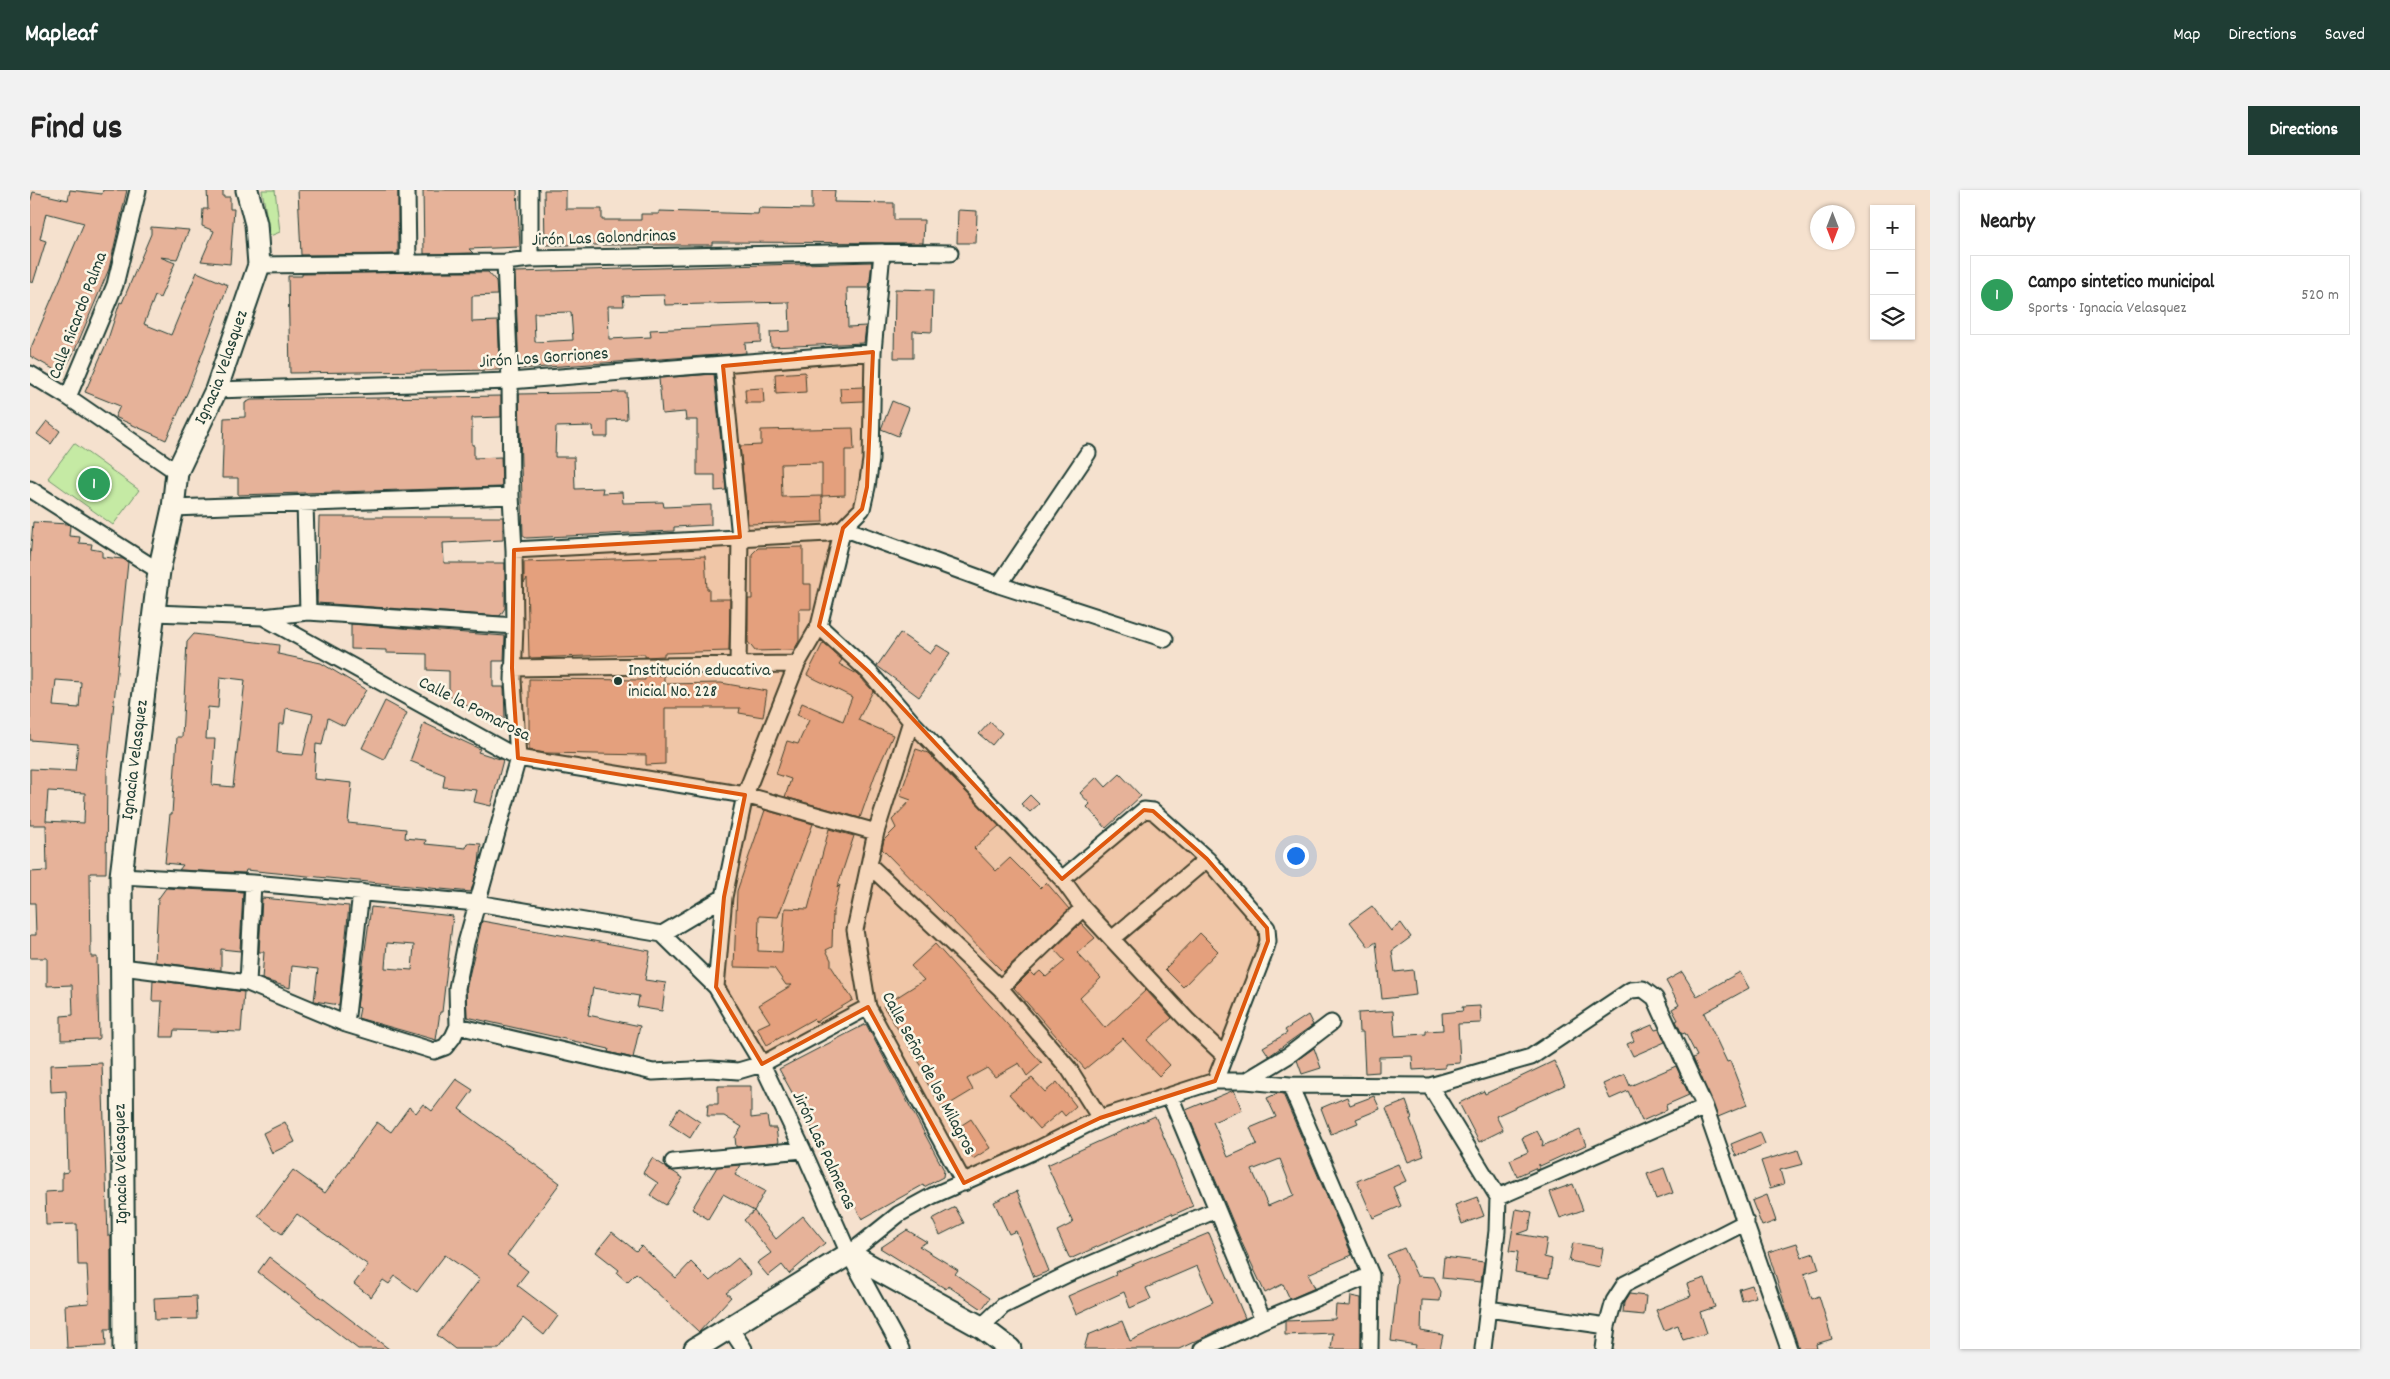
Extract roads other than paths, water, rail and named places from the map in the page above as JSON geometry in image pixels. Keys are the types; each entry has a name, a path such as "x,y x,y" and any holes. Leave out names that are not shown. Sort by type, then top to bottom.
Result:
{"main road":[{"name":"Ignacia Velasquez","path":"124,1349 121,876 159,572 173,508 177,472 216,390 259,265 256,224 247,190"},
{"path":"695,1349 848,1254 981,1327 1010,1349"}],"street":[{"name":"Calle Ricardo Palma","path":"68,397 115,285 138,190"},
{"path":"407,190 408,262"},
{"path":"530,190 530,259"},
{"path":"716,987 724,898 745,795 797,664 819,626 844,528 862,509 867,487 871,460 874,352 882,252"},
{"name":"Jirón Las Golondrinas","path":"259,265 505,262 530,259 882,252 950,253"},
{"path":"122,967 248,983 346,1024 434,1051 445,1047 453,1037 458,1026 457,988 466,943 518,758 512,668 515,626 514,550 505,262"},
{"name":"Jirón Los Gorriones","path":"216,390 510,381 723,366 874,352"},
{"path":"723,366 740,538 738,665"},
{"path":"30,374 68,397 177,472"},
{"path":"999,585 1088,453"},
{"path":"30,489 159,572"},
{"path":"173,508 511,496"},
{"path":"305,504 308,612"},
{"path":"514,550 828,533 844,528 999,585 1165,639"},
{"path":"154,613 263,618 308,612 515,626"},
{"name":"Calle la Pomarosa","path":"263,618 518,758 745,795 876,832"},
{"path":"819,626 869,672 911,720 1062,879 1083,908 1188,1021 1224,1055"},
{"path":"512,668 797,664"},
{"name":"Calle Señor de los Milagros","path":"911,720 876,832 855,930 868,1007 964,1182"},
{"path":"1062,879 1144,810 1153,811 1207,859 1267,928 1268,941 1215,1080"},
{"path":"1112,939 1207,859"},
{"path":"869,865 1000,988 1069,1069 1100,1118"},
{"path":"121,876 253,883 478,903 662,934 724,898"},
{"path":"248,983 253,883"},
{"path":"346,1024 361,892"},
{"path":"1000,988 1083,908"},
{"name":"Jirón Las Palmeras","path":"662,934 716,987 762,1064 803,1150 848,1254 902,1349"},
{"path":"848,1254 899,1214 1100,1118 1215,1080 1246,1080 1290,1085 1430,1086 1531,1057 1631,990 1643,989 1655,998 1705,1107 1788,1349"},
{"path":"458,1026 654,1072 711,1069 738,1071 762,1064 868,1007"},
{"path":"1246,1080 1289,1055 1331,1023"},
{"path":"1290,1085 1371,1275 1370,1349"},
{"path":"1430,1086 1498,1197 1497,1231 1482,1349"},
{"path":"1170,1096 1263,1320"},
{"path":"1498,1197 1705,1107"},
{"path":"672,1162 803,1150"},
{"path":"981,1327 1003,1306 1068,1274 1216,1210"},
{"path":"1604,1349 1607,1326 1614,1300 1624,1284 1746,1222"},
{"path":"1202,1349 1263,1320 1371,1275"},
{"path":"1488,1309 1607,1326"},
{"path":"730,1328 744,1349"}],"place":[{"name":"Campo sintetico municipal","path":"94,484"},
{"name":"Institución educativa inicial No. 228","path":"618,681"}]}
